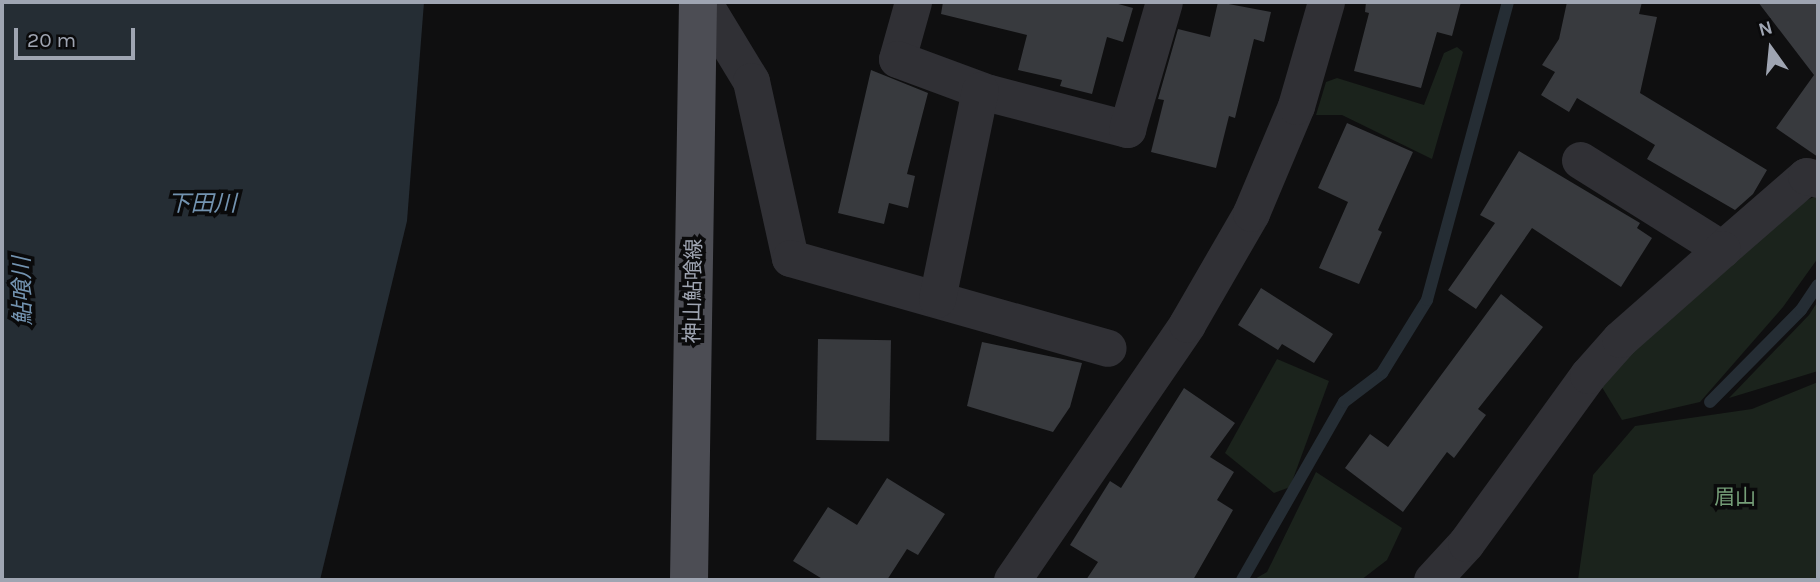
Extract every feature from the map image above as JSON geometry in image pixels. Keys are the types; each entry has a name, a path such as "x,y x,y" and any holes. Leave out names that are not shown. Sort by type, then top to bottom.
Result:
{"main road":[{"name":"神山鮎喰線","path":"689,580 700,2"}],"street":[{"path":"700,2 751,81 790,258 1108,348"},
{"path":"913,2 897,59 979,90 1127,129 1164,2"},
{"path":"1012,580 1187,324 1251,214 1296,106 1326,2"},
{"path":"937,299 979,90"},
{"path":"1580,160 1722,249"},
{"path":"1433,580 1466,543 1588,375 1620,339 1806,176 1818,178"}],"green space":[{"path":"1457,47 1463,52 1432,159 1342,115 1316,115 1326,82 1337,78 1424,105 1444,53"},
{"path":"1818,195 1818,258 1783,307 1700,402 1622,420 1600,384 1626,353 1784,211"},
{"path":"1818,301 1818,371 1729,398 1809,315"},
{"path":"1277,359 1329,381 1290,487 1274,493 1225,453"},
{"name":"眉山","path":"1818,382 1818,580 1578,580 1593,475 1635,426 1752,409"},
{"path":"1316,472 1402,528 1387,560 1361,580 1253,580 1267,572"}],"water":[{"name":"下田川","path":"2,2 424,2 407,221 320,580 2,580"}],"building":[{"path":"943,2 1111,2 1133,8 1123,42 1107,37 1092,94 1060,86 1062,80 1018,70 1027,35 941,14"},
{"path":"1218,2 1271,12 1264,42 1254,39 1235,118 1229,116 1216,168 1151,152 1164,100 1158,99 1178,29 1210,37"},
{"path":"1366,2 1461,2 1452,36 1437,32 1421,88 1354,71 1369,13 1365,12"},
{"path":"1567,2 1642,2 1639,14 1657,17 1640,93 1767,170 1753,194 1735,210 1647,159 1655,145 1577,98 1569,112 1541,95 1555,72 1542,65 1559,39"},
{"path":"1758,2 1818,2 1818,157 1776,128 1814,75"},
{"path":"871,70 928,93 907,174 915,176 908,208 889,203 884,224 838,213"},
{"path":"1347,123 1413,152 1378,230 1382,232 1359,284 1319,268 1348,202 1318,188"},
{"path":"1519,151 1640,223 1637,228 1652,238 1621,287 1532,228 1476,309 1448,290 1495,223 1480,215"},
{"path":"1261,288 1333,334 1314,363 1282,344 1278,350 1238,325"},
{"path":"1501,294 1543,327 1478,409 1486,415 1454,458 1447,452 1403,512 1345,468 1370,434 1388,447"},
{"path":"818,339 891,340 889,441 816,440"},
{"path":"982,342 1082,363 1070,407 1053,432 967,406"},
{"path":"1184,388 1235,423 1210,457 1234,472 1217,500 1233,510 1193,580 1086,580 1098,562 1070,545 1110,481 1121,488"},
{"path":"887,478 945,514 918,555 907,549 887,580 824,580 793,561 828,507 857,525"}],"waterway":[{"path":"1242,580 1344,402 1382,373 1427,300 1508,2"},
{"path":"1710,402 1801,310 1818,285"}],"water label":[{"name":"鮎喰川","path":"23,291"}]}
